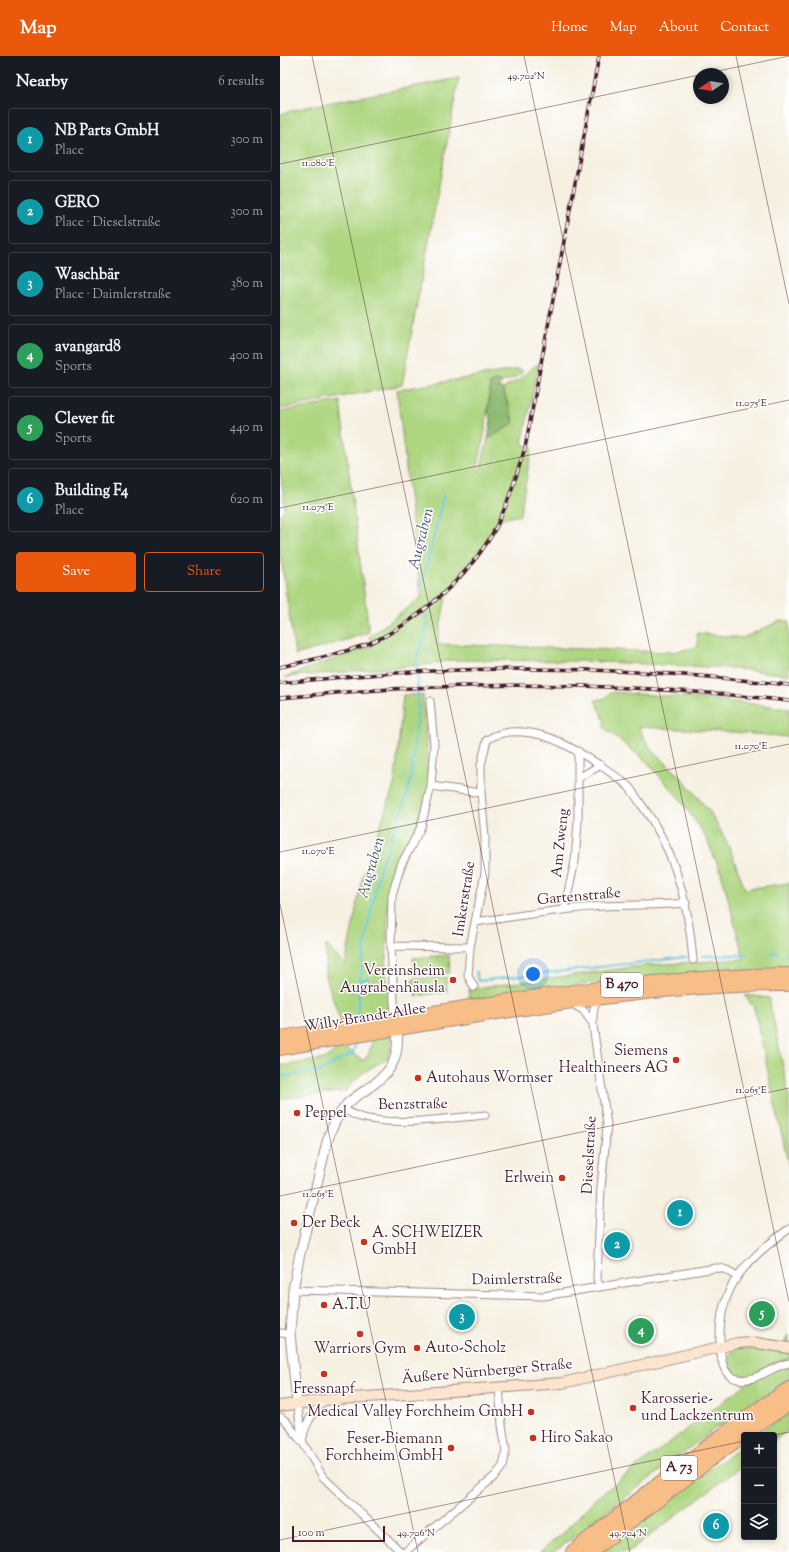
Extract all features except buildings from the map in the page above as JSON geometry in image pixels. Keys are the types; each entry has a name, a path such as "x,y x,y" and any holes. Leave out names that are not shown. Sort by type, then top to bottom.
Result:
{"highway":[{"name":"A 73","path":"573,1552 653,1487 789,1389"},
{"name":"A 73","path":"590,1552 717,1454 789,1403"}],"main road":[{"name":"Willy-Brandt-Allee","path":"396,1024 591,988 699,979 789,974"},
{"name":"Willy-Brandt-Allee","path":"280,1049 340,1033 376,1027 600,998 705,988 764,984 789,985"},
{"name":"Willy-Brandt-Allee","path":"280,1037 340,1033"},
{"name":"Äußere Nürnberger Straße","path":"280,1406 324,1400 537,1385 575,1380 738,1343 751,1342 789,1348"}],"street":[{"path":"303,1443 297,1404 290,1334 293,1290 327,1142 333,1124 343,1109 354,1098 380,1080 389,1070 397,1052 398,1043 391,946 392,895 401,865 421,826 431,786 434,745 430,701"},
{"name":"Imkerstraße","path":"474,987 468,976 470,947 485,873 485,837 481,793 481,765 487,740 493,736 517,732 536,734 553,739 578,751 601,765 628,786 653,820 676,868 686,903 691,928 693,960"},
{"name":"Am Zweng","path":"564,910 574,861 578,822 578,751"},
{"path":"578,778 601,765"},
{"path":"431,786 481,793"},
{"name":"Gartenstraße","path":"475,922 605,906 666,905 686,903"},
{"path":"391,946 470,947"},
{"name":"Dieselstraße","path":"599,1287 597,1278 600,1196 607,1124 593,1024 593,1010 596,1002 600,998"},
{"name":"Dieselstraße","path":"570,1003 577,1005 583,1010 593,1024"},
{"name":"Benzstraße","path":"343,1109 359,1116 378,1120 409,1121 485,1115"},
{"path":"789,1229 767,1245 748,1262 736,1276 724,1302 720,1319 720,1346 724,1368 727,1374 736,1379 750,1379 777,1366 789,1364"},
{"name":"Daimlerstraße","path":"293,1290 538,1296 560,1294 716,1268 729,1270 736,1276"},
{"path":"280,1333 290,1334"},
{"path":"405,1552 495,1476 503,1466 506,1450 502,1425 499,1387"},
{"path":"303,1443 304,1432 308,1420 324,1400"},
{"path":"280,1417 286,1421 303,1443 323,1477 401,1552"}],"green space":[{"path":"459,78 402,385 280,409 280,114 306,107"},
{"path":"539,364 522,444 532,447 520,515 502,519 479,555 446,597 437,644 673,652 698,647 697,633 743,638 780,621 789,621 789,675 731,668 581,661 451,660 425,665 285,677 373,645 369,637 421,598 397,390 519,369 523,371 510,380 494,381 490,384 482,449 477,470 480,471 488,439 514,423 503,389 518,380 534,366"},
{"path":"494,381 503,383 498,388 503,389 514,423 488,439 491,419 488,412 490,384"},
{"path":"340,401 369,632 295,655 280,552 280,514 285,509 280,469 280,412"},
{"path":"610,692 707,699 789,708 789,737 719,731 638,727 651,749 682,778 710,812 729,846 745,889 789,883 789,971 651,977 583,984 469,1000 469,989 649,965 744,959 721,872 705,836 680,799 646,761 603,727 605,722 595,700 606,698"},
{"path":"403,695 423,695 430,787 413,835 388,897 386,974 390,1014 340,1021 326,977 326,945 345,965 362,879 395,782"},
{"path":"449,955 450,973 414,975 413,958"},
{"path":"446,977 447,992 416,996 412,979"},
{"path":"745,995 769,998 789,1096 789,1168 754,1008"},
{"path":"390,1035 392,1048 386,1060 364,1072 346,1091 280,1099 280,1066 324,1059 335,1051 340,1044 364,1061 370,1050 373,1036"},
{"path":"789,1335 789,1379 713,1430 554,1552 540,1552 562,1534 595,1499 745,1385 729,1366 729,1356 734,1348 783,1351 787,1336"},
{"path":"789,1412 789,1430 777,1439 777,1432 761,1432"},
{"path":"741,1447 741,1466 628,1552 600,1552 671,1497"}],"waterway":[{"name":"Augraben","path":"421,589 444,493"},
{"name":"Augraben","path":"357,1021 360,981 367,930 380,867 404,805 411,778 418,709 417,657 428,626 425,614"},
{"path":"768,953 779,953"},
{"path":"702,956 747,955"},
{"path":"476,972 478,981 687,957"},
{"name":"Augraben","path":"360,981 368,978"},
{"name":"Augraben","path":"280,1077 320,1071 353,1053 357,1039"}],"railway":[{"path":"280,667 332,655 362,646 380,639 415,617 449,588 464,572 488,541 500,519 510,496 525,448 599,56"},
{"path":"280,683 414,672 522,669 656,673 789,685"},
{"path":"280,698 407,688 534,685 726,694 789,701"}],"place":[{"name":"Vereinsheim Augrabenhäusla","path":"453,980"},
{"name":"Siemens Healthineers AG","path":"676,1060"},
{"name":"Autohaus Wormser","path":"418,1078"},
{"name":"Peppel","path":"297,1113"},
{"name":"Erlwein","path":"562,1178"},
{"name":"NB Parts GmbH","path":"680,1213"},
{"name":"Der Beck","path":"294,1223"},
{"name":"A. SCHWEIZER GmbH","path":"364,1242"},
{"name":"GERO","path":"617,1245"},
{"name":"A.T.U","path":"324,1305"},
{"name":"Clever fit","path":"762,1314"},
{"name":"Waschbär","path":"462,1317"},
{"name":"avangard8","path":"641,1331"},
{"name":"Warriors Gym","path":"360,1334"},
{"name":"Auto-Scholz","path":"417,1348"},
{"name":"Fressnapf","path":"324,1374"},
{"name":"Karosserie- und Lackzentrum","path":"633,1408"},
{"name":"Medical Valley Forchheim GmbH","path":"531,1412"},
{"name":"Hiro Sakao","path":"533,1438"},
{"name":"Feser-Biemann Forchheim GmbH","path":"451,1448"},
{"name":"Building F4","path":"716,1526"}]}
